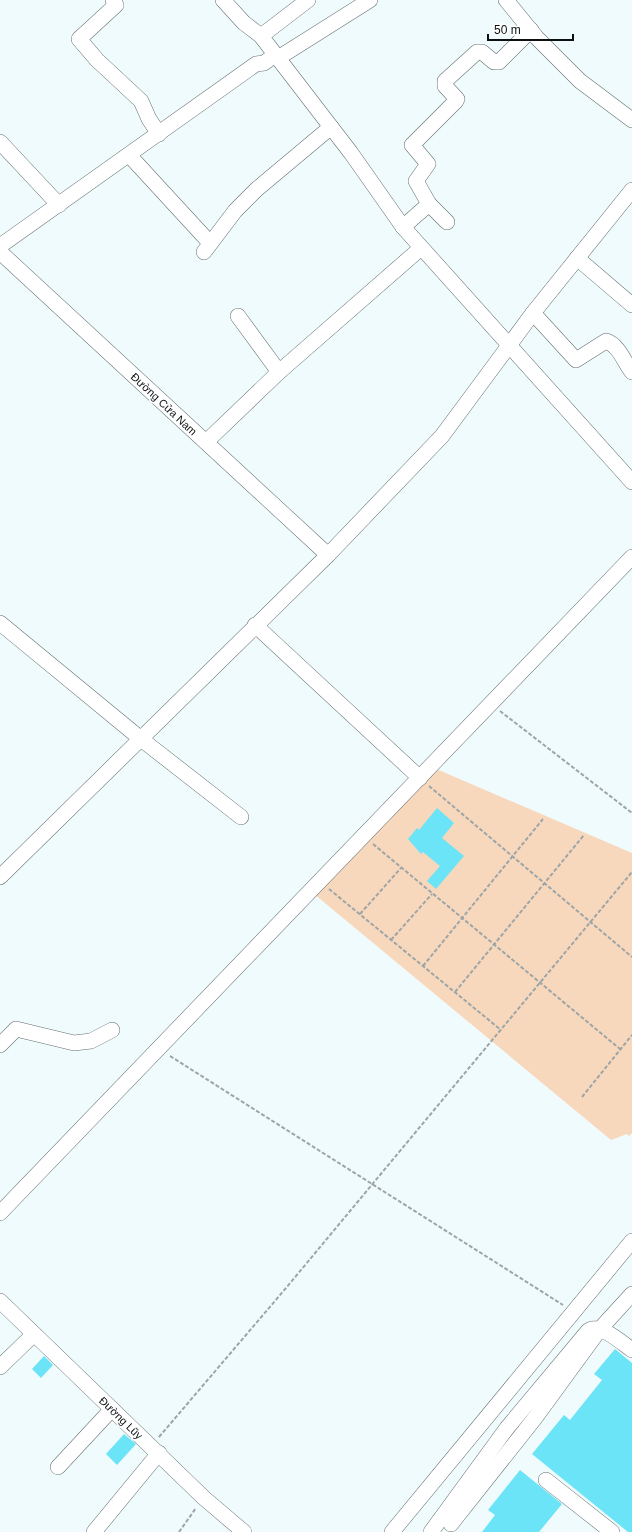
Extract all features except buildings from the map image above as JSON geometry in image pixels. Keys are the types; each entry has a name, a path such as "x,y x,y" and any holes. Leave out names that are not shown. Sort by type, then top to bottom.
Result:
{"street":[{"path":"112,0 116,5 79,39 97,60 141,101 149,119 159,134"},
{"path":"223,0 244,23 261,36 331,127 403,227 632,482"},
{"path":"261,36 308,0"},
{"path":"0,246 256,64 264,63 275,54 370,0"},
{"path":"506,0 531,30 580,81 632,120"},
{"path":"447,222 429,204 416,181 428,164 412,145 456,101 457,99 445,86 445,81 477,52 482,52 494,62 498,62 531,30"},
{"path":"129,155 207,248 235,210 257,189 331,127"},
{"path":"0,142 59,205"},
{"path":"0,877 328,555 442,436 533,313 632,190"},
{"path":"403,227 429,204"},
{"path":"206,442 280,372 421,248"},
{"name":"Đường Cửa Nam","path":"0,252 328,555"},
{"path":"577,258 632,305"},
{"path":"533,313 576,360 606,341 610,342 632,372"},
{"path":"238,316 280,372"},
{"path":"0,1214 632,557"},
{"path":"0,623 141,739 241,817"},
{"path":"255,625 420,778"},
{"path":"0,1045 16,1029 74,1043 91,1041 112,1030"},
{"path":"392,1532 575,1312 632,1241"},
{"path":"444,1532 535,1418 600,1329 632,1294"},
{"name":"Đường Lũy","path":"0,1301 204,1498 244,1532"},
{"path":"431,1532 507,1428 588,1331 596,1327 632,1350"},
{"path":"0,1367 34,1334"},
{"path":"58,1467 112,1409"},
{"path":"94,1532 155,1450"},
{"path":"546,1480 612,1532"}],"path":[{"path":"491,704 632,813"},
{"path":"420,778 632,957"},
{"path":"423,966 543,819"},
{"path":"455,992 584,835"},
{"path":"372,844 620,1049"},
{"path":"360,914 401,868"},
{"path":"155,1450 286,1288 632,872"},
{"path":"320,882 501,1030"},
{"path":"391,940 432,894"},
{"path":"582,1097 632,1035"},
{"path":"158,1049 575,1312"},
{"path":"179,1532 204,1498"}],"shaded area":[{"path":"434,768 632,853 632,1133 629,1136 627,1134 611,1140 314,894"}]}
